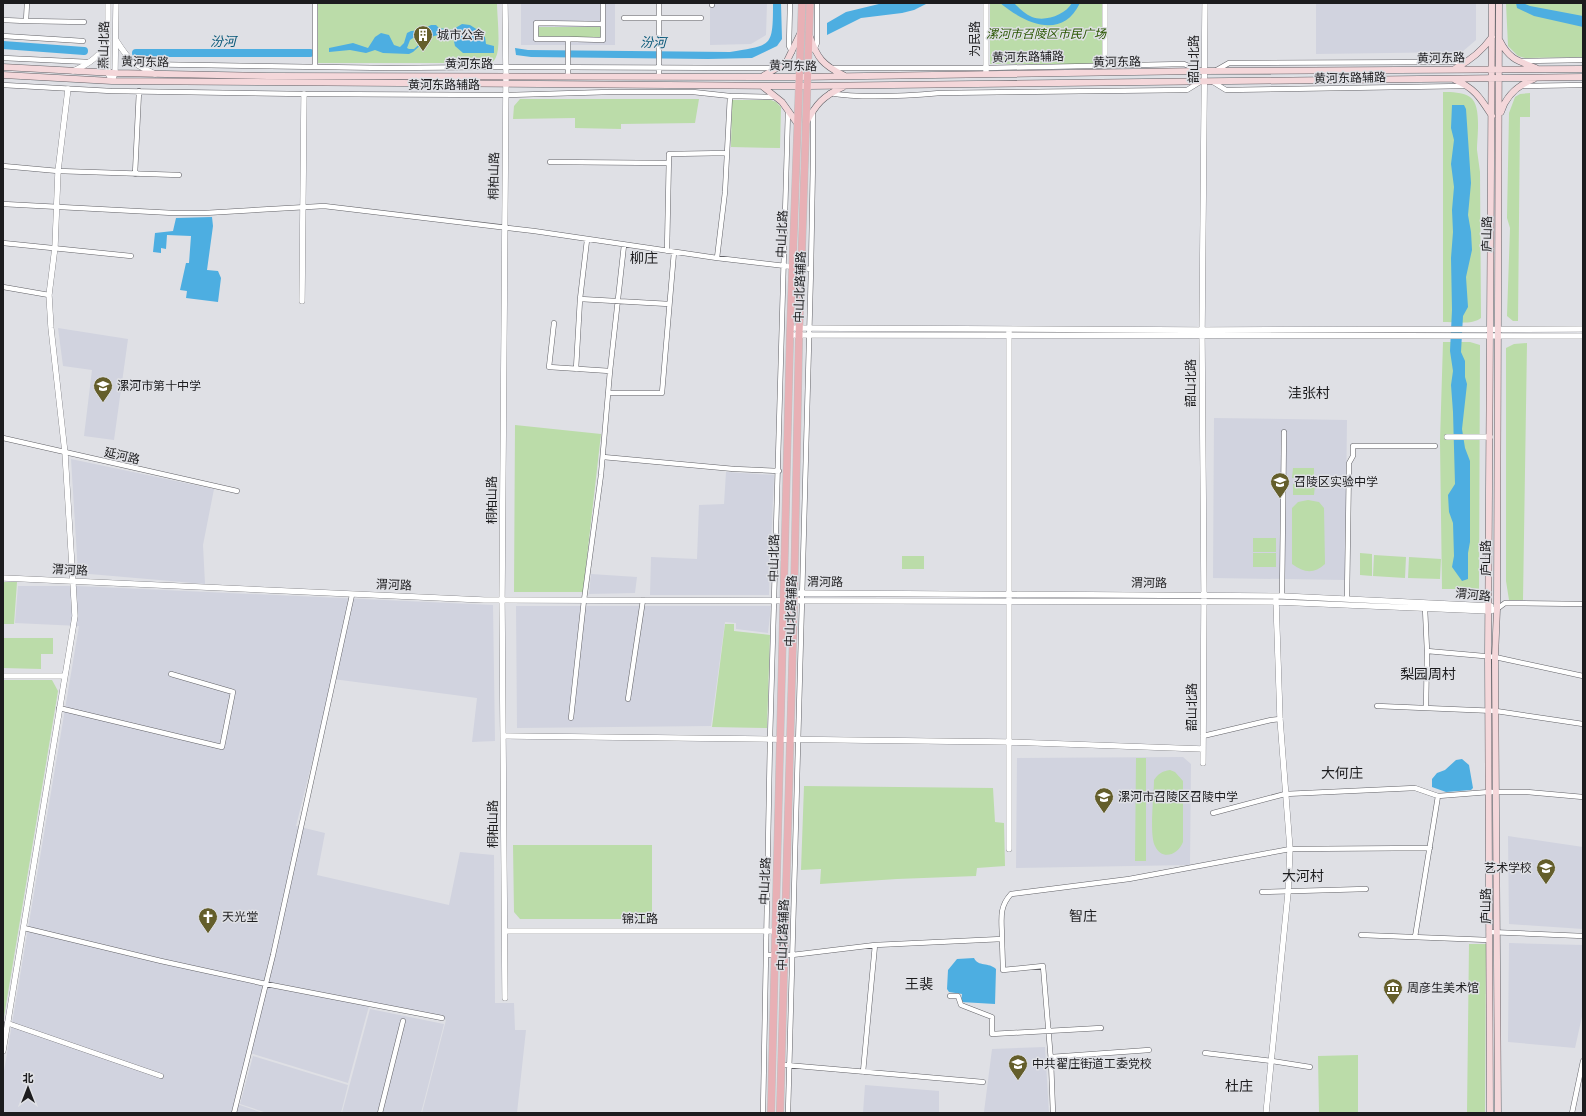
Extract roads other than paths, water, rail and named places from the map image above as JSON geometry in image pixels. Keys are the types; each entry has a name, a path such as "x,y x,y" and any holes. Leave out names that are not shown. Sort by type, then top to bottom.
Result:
{"main road":[{"name":"中山北路","path":"780,1113 780,1065 790,739 798,596 799,332 808,86 802,3"},
{"name":"中山北路","path":"771,1113 770,955 775,931 798,78 810,3"},
{"name":"庐山路","path":"1490,1113 1488,656 1492,3"},
{"name":"庐山路","path":"1498,1113 1495,657 1497,609 1499,3"},
{"path":"762,76 786,63 805,33 822,62 829,68 844,76"},
{"path":"1453,69 1467,62 1484,48 1492,37"},
{"path":"1499,39 1505,51 1512,58 1539,69"},
{"name":"黄河东路","path":"3,67 115,73 268,76 506,75 762,76 798,78 844,76 1203,71 1583,69"},
{"name":"黄河东路","path":"3,75 112,80 798,86 1583,77"},
{"path":"1499,118 1502,107 1519,86 1539,77"},
{"path":"1452,79 1466,86 1480,97 1492,117"},
{"path":"760,85 776,97 797,123"},
{"path":"806,124 813,110 825,96 845,86"}],"street":[{"path":"26,21 27,3"},
{"name":"燕山北路","path":"108,3 108,72 112,80"},
{"name":"燕山北路","path":"112,80 115,73 116,3"},
{"path":"315,3 315,66"},
{"name":"桐柏山路","path":"505,3 506,95 502,600 505,998"},
{"path":"603,3 603,24 603,40 536,39 536,23 603,24"},
{"path":"659,3 659,76"},
{"path":"790,3 789,46 792,52"},
{"path":"814,50 817,43 817,3"},
{"path":"1105,3 1105,66"},
{"name":"韶山北路","path":"1203,763 1204,598 1202,333 1203,71 1205,3"},
{"name":"为民路","path":"986,4 986,74"},
{"path":"624,18 701,18"},
{"path":"3,20 84,22"},
{"path":"3,36 83,41"},
{"path":"71,71 97,56 105,47 109,39"},
{"path":"116,39 126,56 134,64 156,74"},
{"path":"568,39 568,76"},
{"path":"3,58 89,62"},
{"path":"1519,61 1583,60"},
{"name":"黄河东路辅路","path":"1214,71 1229,63 1467,62"},
{"name":"黄河东路辅路","path":"134,64 388,68 778,68"},
{"name":"黄河东路辅路","path":"829,68 986,68 1184,64 1203,71"},
{"path":"111,91 112,80"},
{"path":"830,94 842,96 908,96 948,93 1187,90 1203,82"},
{"name":"黄河东路辅路","path":"1213,82 1226,90 1466,86"},
{"name":"黄河东路辅路","path":"3,85 111,91 304,94 506,95 610,92 693,92 730,96 776,97"},
{"path":"1519,86 1583,85"},
{"path":"3,1051 75,616 65,453 51,328 49,295 55,248 58,171 68,89"},
{"path":"134,174 138,91"},
{"path":"302,301 304,94"},
{"path":"717,258 725,192 730,96"},
{"name":"中山北路辅路","path":"763,1113 770,955 767,931 770,739 779,471 788,110"},
{"name":"中山北路辅路","path":"788,1113 798,739 798,596 809,335 813,110"},
{"path":"667,251 669,154 727,153"},
{"path":"550,162 668,163"},
{"path":"3,166 58,171 179,175"},
{"path":"3,204 173,213 205,213 324,206 504,228 717,258 811,269"},
{"path":"576,369 580,299 587,240"},
{"path":"3,243 131,256"},
{"path":"571,718 584,600 603,457 610,372 624,245"},
{"path":"608,393 662,393 674,252"},
{"path":"3,287 49,295"},
{"path":"580,299 669,304"},
{"path":"554,323 549,367 610,372"},
{"path":"799,332 809,328 1009,332 1202,333 1497,332 1583,329"},
{"path":"790,332 799,332 809,335 1009,332"},
{"path":"1009,332 1009,848"},
{"path":"1497,332 1583,336"},
{"path":"1266,1113 1288,892 1290,849 1280,719 1276,602 1279,596 1284,432"},
{"path":"1447,437 1490,437"},
{"name":"延河路","path":"3,438 237,492"},
{"path":"1347,598 1349,463 1353,456 1353,446 1435,446"},
{"path":"603,457 734,469 779,471"},
{"name":"渭河路","path":"3,578 352,595 502,600 784,600 798,596 890,594 1107,600 1279,596 1347,598 1497,609"},
{"path":"890,594 890,601"},
{"path":"1107,594 1107,600"},
{"name":"渭河路","path":"798,596 890,601 1107,594 1425,608 1489,608"},
{"path":"234,1113 266,984 352,595"},
{"path":"628,699 643,600"},
{"path":"1497,609 1506,604 1583,604"},
{"path":"1425,608 1427,651 1426,708"},
{"path":"1427,651 1495,657 1583,676"},
{"path":"59,708 222,746 233,692 171,674"},
{"path":"3,676 64,676"},
{"path":"1377,706 1489,710 1583,724"},
{"path":"1203,736 1280,719"},
{"path":"504,736 1009,742 1203,749"},
{"path":"1213,813 1285,794 1415,788 1438,796 1489,792 1527,792 1583,797"},
{"path":"1416,937 1438,796"},
{"path":"1053,1113 1051,1057 1043,966 1003,970 1002,912 1005,901 1011,894 1129,880 1290,849 1430,848"},
{"path":"1262,892 1366,889"},
{"path":"24,928 161,961 266,984 442,1018"},
{"name":"锦江路","path":"505,931 775,931"},
{"path":"1489,932 1583,936"},
{"path":"1361,935 1489,940"},
{"path":"770,955 792,955 875,945 1002,939"},
{"path":"864,1072 875,945"},
{"path":"950,996 958,996 961,1006 992,1017 992,1034 1101,1028"},
{"path":"380,1113 403,1021"},
{"path":"7,1023 161,1076"},
{"path":"1051,1057 1149,1050"},
{"path":"1204,1053 1310,1067"},
{"path":"1572,1113 1583,1061"},
{"path":"780,1065 983,1082"}],"water":[{"path":"773,3 781,3 782,39 777,46 752,58 531,57 516,55 515,48 528,50 730,52 754,48 767,42 770,36 773,18"},
{"path":"883,3 928,3 914,10 902,13 861,18 827,35 827,23 846,12"},
{"path":"1000,3 1014,3 1029,16 1043,19 1060,14 1072,3 1080,3 1072,15 1063,22 1053,25 1042,25 1020,17"},
{"path":"1516,3 1523,3 1530,6 1583,16 1583,27 1534,16 1517,8"},
{"path":"462,24 470,25 481,32 481,35 485,37 486,44 494,46 494,53 463,53 455,46 453,37 450,35 441,34 431,37 409,54 383,53 375,50 366,53 350,50 329,52 329,48 353,43 368,48 375,37 381,33 389,35 394,45 400,47 404,43 407,33 411,31 422,30 431,25 452,30","holes":["419,34 424,35 424,40 414,49 407,48 410,40"]},
{"path":"1452,105 1464,105 1466,109 1471,183 1468,215 1472,250 1466,277 1468,307 1463,316 1461,352 1465,361 1465,377 1467,384 1462,429 1465,448 1470,461 1470,542 1468,553 1468,579 1462,581 1452,567 1454,556 1453,523 1449,512 1448,495 1455,484 1451,385 1453,371 1450,351 1452,310 1452,210 1454,187 1451,164 1454,140 1451,128"},
{"path":"212,217 213,226 207,270 218,271 221,278 218,302 186,298 187,291 180,290 186,263 189,263 191,236 167,235 166,249 161,248 161,253 153,252 155,233 173,231 176,218"},
{"path":"1462,759 1469,765 1473,788 1471,790 1446,792 1432,787 1432,779 1437,773 1445,770 1456,760"},
{"path":"974,958 978,963 996,969 995,1004 961,1002 962,994 949,992 947,989 948,970 957,959"}],"waterway":[{"name":"汾河","path":"3,45 84,51"},
{"name":"汾河","path":"136,53 310,53"}],"place":[{"name":"城市公舍","path":"423,52"},
{"name":"漯河市第十中学","path":"103,403"},
{"name":"召陵区实验中学","path":"1280,499"},
{"name":"漯河市召陵区召陵中学","path":"1104,814"},
{"name":"艺术学校","path":"1546,885"},
{"name":"天光堂","path":"208,934"},
{"name":"周彦生美术馆","path":"1393,1005"},
{"name":"中共翟庄街道工委党校","path":"1018,1081"}],"district":[{"name":"柳庄","path":"644,258"},
{"name":"洼张村","path":"1309,393"},
{"name":"梨园周村","path":"1428,674"},
{"name":"大何庄","path":"1342,773"},
{"name":"大河村","path":"1303,876"},
{"name":"智庄","path":"1083,916"},
{"name":"王裴","path":"919,984"},
{"name":"杜庄","path":"1239,1086"}],"park label":[{"name":"漯河市召陵区市民广场","path":"1046,34"}]}
